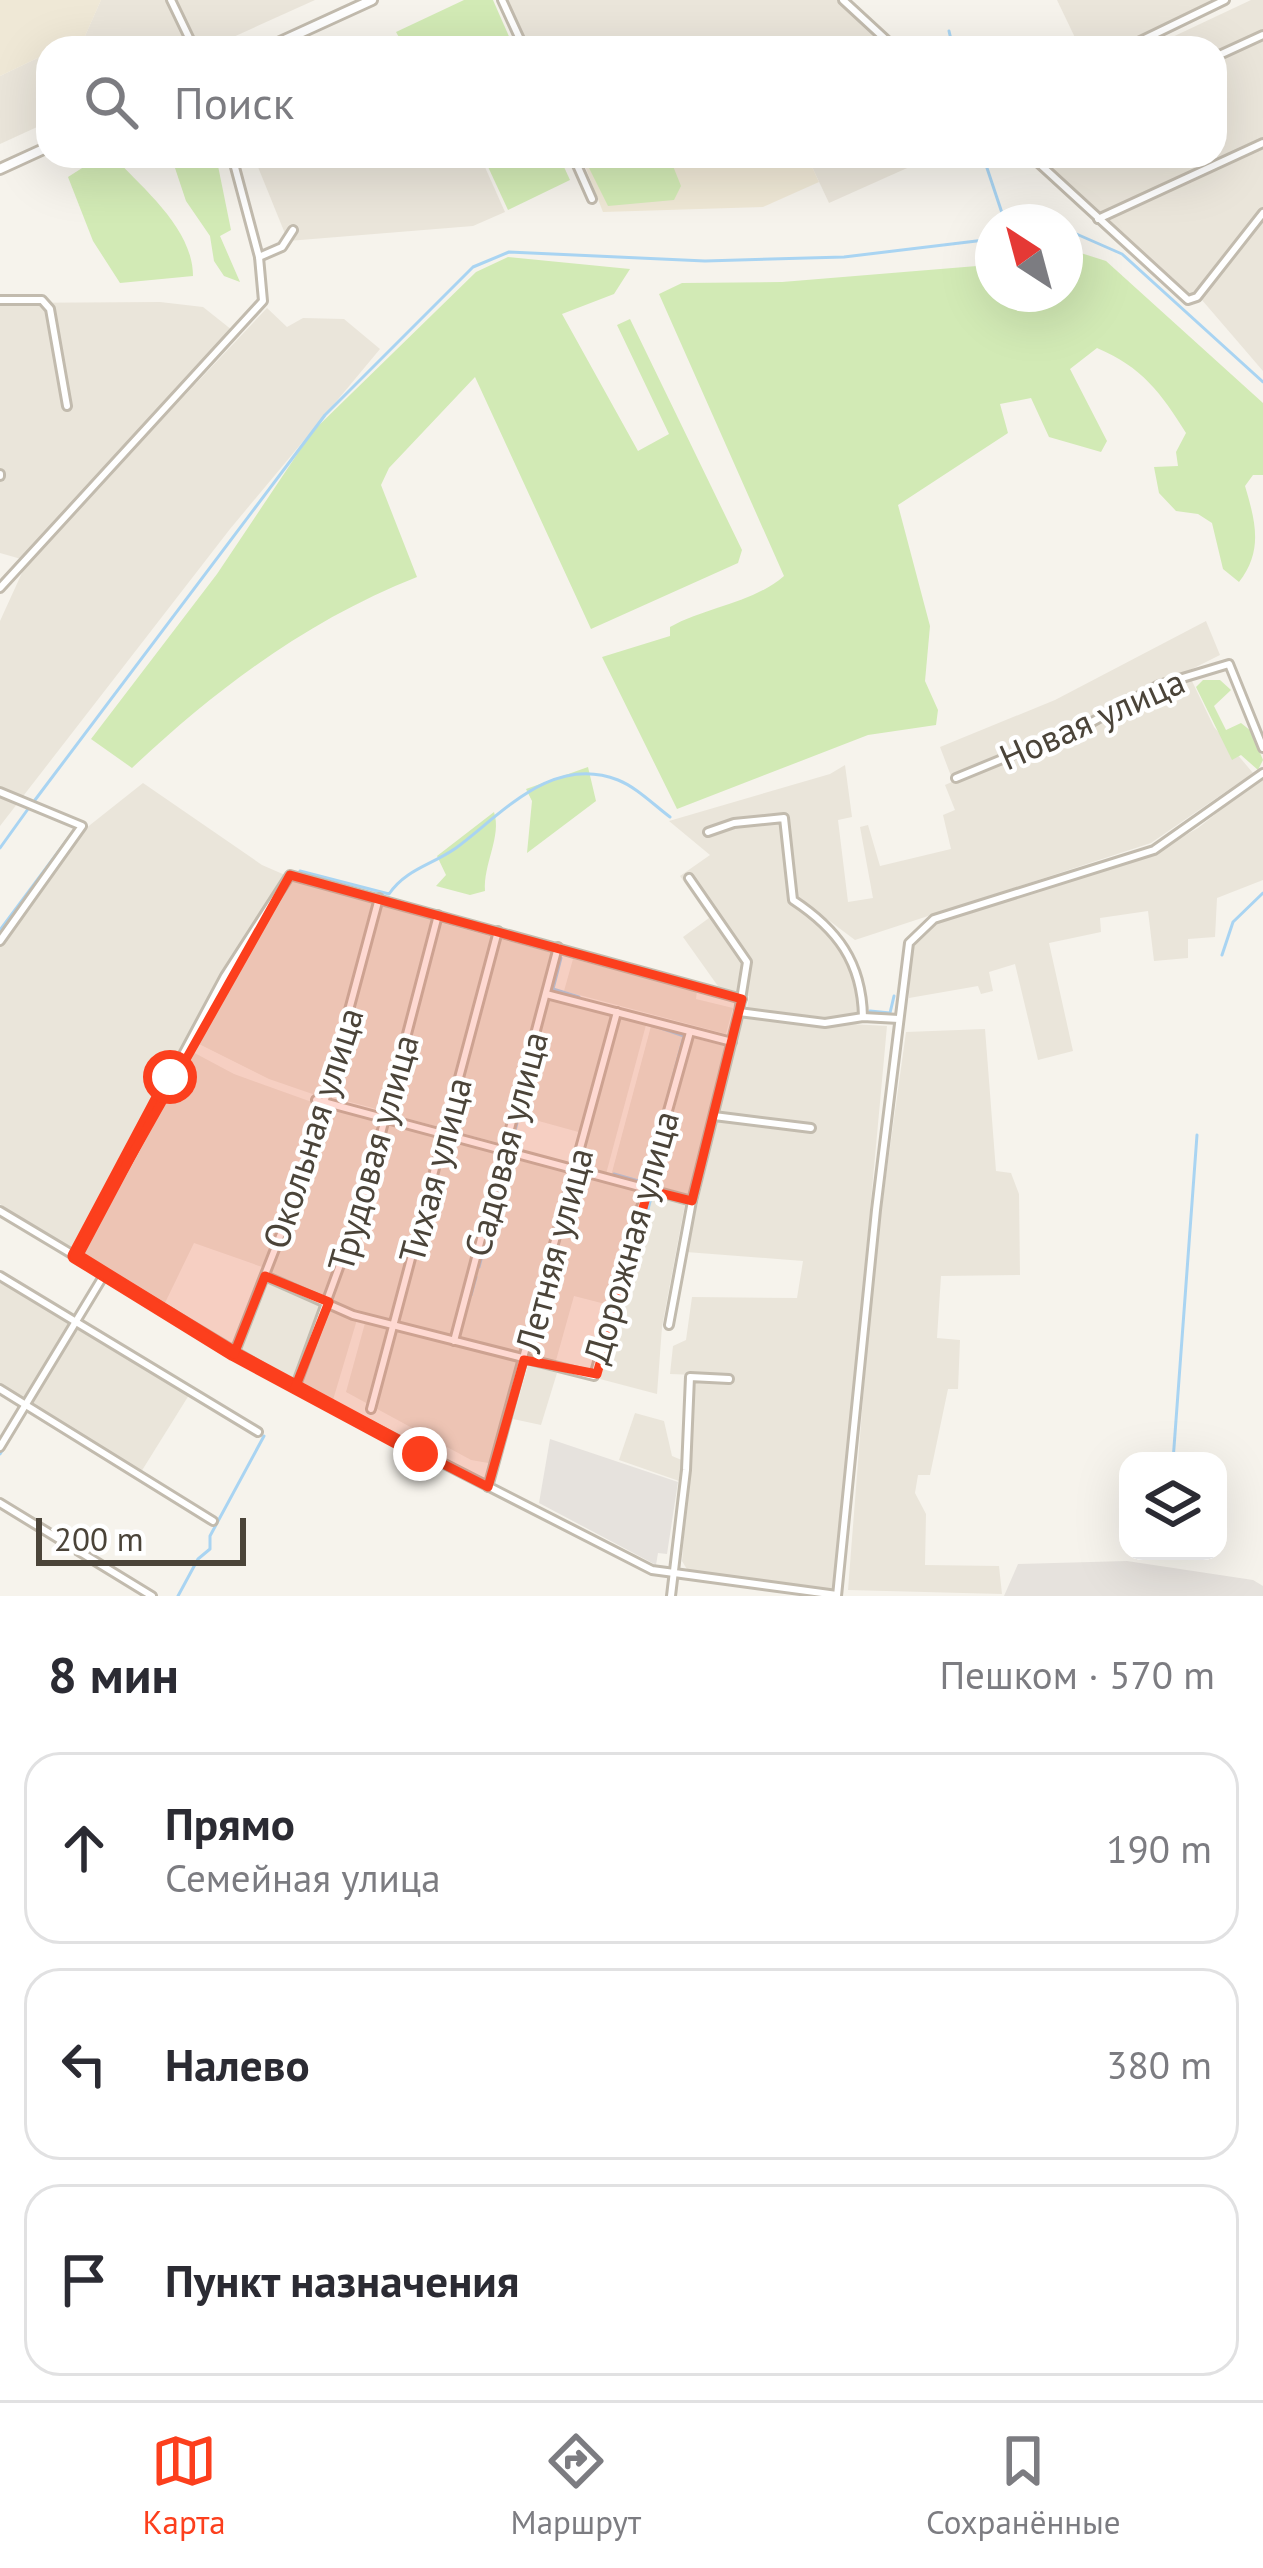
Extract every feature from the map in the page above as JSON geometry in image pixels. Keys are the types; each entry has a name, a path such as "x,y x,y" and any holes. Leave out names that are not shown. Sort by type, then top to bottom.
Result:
{"street":[{"path":"171,0 188,36"},
{"path":"293,36 372,0"},
{"path":"502,0 518,36"},
{"path":"843,0 882,36"},
{"path":"1151,36 1226,0"},
{"path":"1227,52 1263,35"},
{"path":"1227,160 1263,143"},
{"path":"0,169 36,152"},
{"path":"0,589 262,301 259,256 235,168"},
{"path":"578,168 592,199"},
{"path":"1044,168 1188,300 1197,297 1263,213"},
{"path":"1098,219 1209,168"},
{"path":"259,256 282,247 293,230"},
{"path":"0,300 42,300 50,309 67,406"},
{"name":"Новая улица","path":"956,778 1092,722 1159,685 1229,664 1263,748"},
{"path":"0,1211 295,1388 676,1577 838,1596 906,953 926,924 1154,850 1263,773"},
{"path":"0,791 75,820 82,828 0,940"},
{"path":"708,832 734,823 784,818 793,900 824,921 846,950 861,980 863,1017"},
{"path":"75,1256 225,976 290,875 742,999"},
{"path":"669,1325 747,962 689,878"},
{"name":"Окольная улица","path":"234,1354 327,1102 379,898"},
{"name":"Трудовая улица","path":"295,1388 329,1302 386,1118 438,914"},
{"name":"Тихая улица","path":"371,1409 498,931"},
{"name":"Садовая улица","path":"454,1341 558,947"},
{"path":"546,994 732,1042"},
{"name":"Летняя улица","path":"488,1487 617,1012"},
{"path":"739,1012 824,1023 863,1017 899,1019"},
{"name":"Дорожная улица","path":"524,1360 591,1378 597,1374 690,1031"},
{"path":"316,1100 692,1201"},
{"path":"714,1116 811,1128"},
{"path":"0,1447 105,1274"},
{"path":"0,1276 258,1432"},
{"path":"265,1276 394,1325 524,1360"},
{"path":"671,1596 690,1377 729,1379"},
{"path":"0,1389 213,1521"},
{"path":"0,1502 152,1596"}],"highlighted area":[{"path":"290,875 742,999 692,1201 648,1190 597,1374 524,1360 488,1487 295,1388 329,1302 265,1276 234,1354 75,1256"}],"shaded area":[{"path":"0,0 101,0 85,36 36,36 36,59 0,76"},
{"path":"101,0 168,0 184,36 85,36"},
{"path":"175,0 315,0 236,36 192,36"},
{"path":"507,0 838,0 877,36 524,36"},
{"path":"1057,0 1213,0 1139,36 1074,36"},
{"path":"1251,0 1263,0 1263,31 1227,48 1227,36 1174,36"},
{"path":"1263,39 1263,139 1227,155 1227,56"},
{"path":"36,59 36,128 0,144 0,76"},
{"path":"1263,146 1263,371 1202,300 1188,296 1104,221 1216,168 1227,168 1227,163"},
{"path":"258,168 485,168 505,212 473,226 288,241"},
{"path":"586,168 813,168 819,182 763,207 603,212"},
{"path":"813,168 907,168 829,203"},
{"path":"1048,168 1199,168 1098,214"},
{"path":"160,302 203,307 232,330 21,559 0,553 0,303"},
{"path":"267,308 287,327 303,318 344,319 380,349 230,529 0,826 0,621 26,564"},
{"path":"1206,621 1220,655 1100,715 1191,679 1214,727 1253,773 1151,843 855,940 827,919 823,921 857,979 860,1015 843,1019 747,1009 749,996 720,989 683,937 709,918 680,876 710,855 669,821 830,774 845,765 852,817 838,820 848,902 873,898 860,827 868,825 880,866 951,849 943,815 955,810 945,785 1072,728 951,776 940,747 1055,700"},
{"path":"1263,776 1263,880 1217,898 1215,937 1188,939 1188,958 1154,961 1148,911 1100,918 1101,932 1049,943 1073,1051 1038,1060 1015,964 989,972 993,991 981,994 978,986 909,998 911,945 931,925 1163,848 1198,828"},
{"path":"143,783 262,865 285,875 214,985 73,1252 0,1204 0,947 85,829"},
{"path":"292,880 372,901 324,1098 269,1079 195,1042"},
{"path":"382,906 434,920 384,1111 331,1097"},
{"path":"441,923 493,937 443,1128 391,1114"},
{"path":"500,939 553,953 503,1144 450,1130"},
{"path":"573,959 697,991 696,999 733,1008 726,1034 564,991"},
{"path":"549,999 613,1016 582,1133 517,1115"},
{"path":"619,1018 646,1025 606,1174 580,1167"},
{"path":"742,1018 887,1026 835,1592 691,1576 682,1561 696,1375 670,1374 673,1346 686,1340 692,1297 797,1298 803,1261 686,1252"},
{"path":"651,1026 686,1035 646,1186 611,1176"},
{"path":"985,1029 996,1171 1011,1173 1019,1194 1020,1275 941,1276 937,1338 960,1340 958,1389 948,1389 930,1475 918,1475 915,1493 926,1514 925,1565 999,1566 1002,1594 848,1590 873,1270 906,1032"},
{"path":"693,1038 725,1046 688,1194 655,1185"},
{"path":"189,1050 234,1074 323,1106 297,1193 265,1268 194,1243 164,1305 79,1253"},
{"path":"329,1106 441,1136 391,1321 359,1313 333,1400 241,1352"},
{"path":"448,1138 501,1152 451,1337 399,1323"},
{"path":"507,1155 572,1172 522,1356 458,1339"},
{"path":"579,1174 644,1192 613,1306 574,1296 555,1364 530,1357"},
{"path":"650,1195 685,1204 662,1327 657,1394 600,1379"},
{"path":"0,1280 71,1324 24,1400 0,1385"},
{"path":"365,1323 521,1363 494,1464 471,1460 346,1392"},
{"path":"77,1327 189,1395 141,1472 30,1405"},
{"path":"528,1365 557,1373 541,1425 513,1419"},
{"path":"635,1413 664,1421 672,1456 684,1461 682,1482 619,1460"},
{"path":"550,1439 678,1482 667,1554 658,1553 656,1565 539,1503"},
{"path":"1127,1561 1253,1580 1263,1586 1263,1596 1004,1596 1018,1564"}],"green space":[{"path":"464,0 493,0 509,36 398,36 396,32"},
{"path":"82,168 124,168 175,225 191,258 193,276 120,283 93,241 68,177"},
{"path":"175,168 218,168 231,230 220,236 240,282 224,276 214,261 210,236 186,201"},
{"path":"489,168 564,168 570,180 508,210"},
{"path":"589,168 674,168 681,186 674,200 608,206"},
{"path":"1083,254 1106,261 1263,403 1263,475 1253,475 1245,486 1254,524 1254,548 1247,570 1239,582 1223,569 1212,523 1198,514 1176,511 1159,493 1154,467 1178,466 1176,452 1186,433 1149,383 1097,348 1070,369 1107,441 1101,452 1049,437 1031,398 1000,404 1008,433 898,505 930,626 925,681 938,710 936,725 868,735 677,809 602,657 670,636 670,627 758,593 784,576 659,294 682,283 782,282 975,266 975,312 1083,312"},
{"path":"508,257 630,269 614,294 562,314 638,451 669,434 617,325 630,319 742,550 738,563 591,629 475,377 389,468 381,485 417,577 301,635 197,710 132,768 91,739 217,574 312,432 476,272"},
{"path":"1203,680 1220,680 1231,690 1214,706 1226,730 1241,723 1251,731 1263,760 1258,770 1241,755 1232,760 1196,687"},
{"path":"588,767 596,801 527,853 532,801 526,789"},
{"path":"494,812 496,831 485,891 470,895 436,886 446,875 437,856"}],"waterway":[{"path":"949,31 950,36"},
{"path":"987,168 999,204"},
{"path":"1083,237 1122,254 1263,382"},
{"path":"35,800 325,415 473,267 509,252 705,261 844,257 975,241"},
{"path":"300,871 389,894 403,879 456,848 510,805 550,781 571,775 618,780 670,817"},
{"path":"0,848 28,809"},
{"path":"0,930 76,828"},
{"path":"1222,955 1233,922 1263,893"},
{"path":"561,958 553,989 579,997"},
{"path":"870,1011 890,1013 894,996"},
{"path":"623,1018 644,1023"},
{"path":"652,1025 684,1036 652,1157"},
{"path":"528,1084 532,1066"},
{"path":"519,1114 524,1096"},
{"path":"511,1147 517,1123"},
{"path":"1174,1452 1197,1135"},
{"path":"502,1181 508,1158"},
{"path":"614,1174 642,1182"},
{"path":"494,1210 499,1190"},
{"path":"621,1309 651,1198"},
{"path":"487,1238 492,1219"},
{"path":"479,1267 484,1248"},
{"path":"471,1295 476,1277"},
{"path":"0,1454 26,1411"},
{"path":"178,1596 198,1559 210,1549 210,1536 264,1436"}],"route":[{"path":"170,1077 75,1256 234,1354 420,1454"}]}
